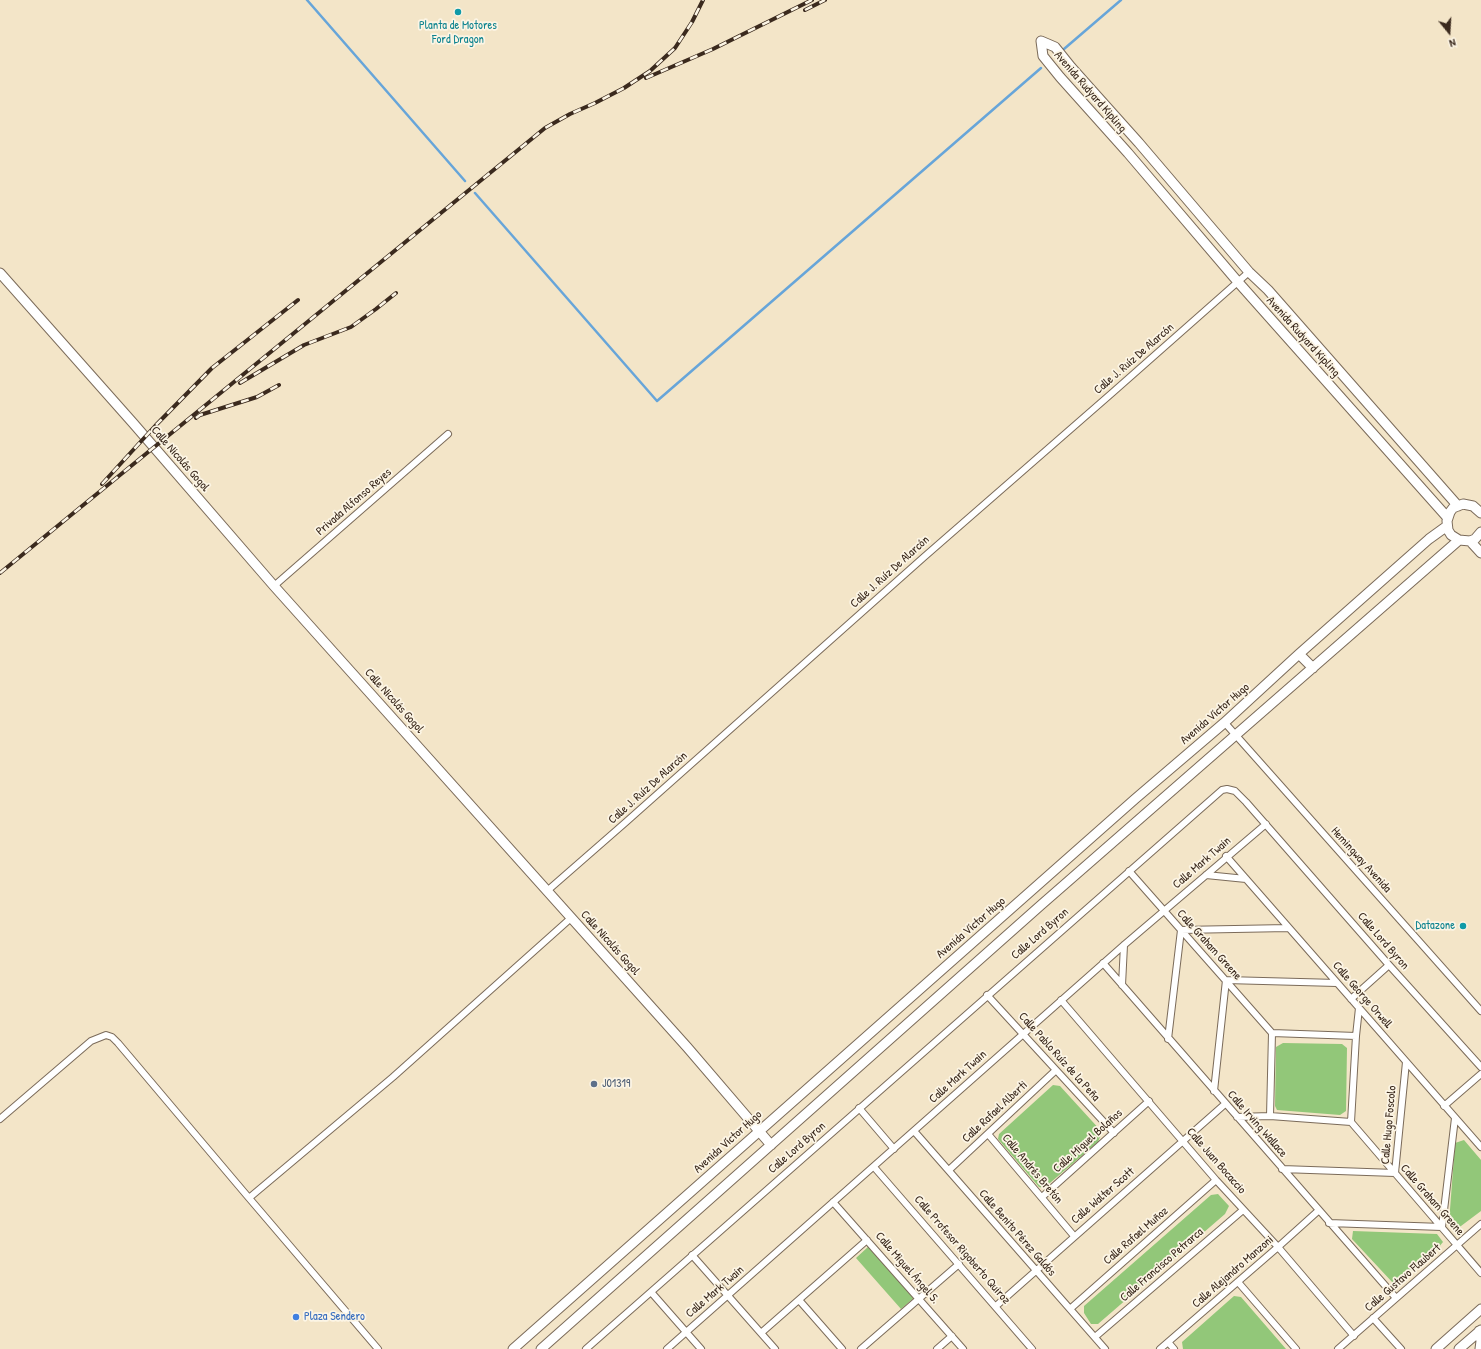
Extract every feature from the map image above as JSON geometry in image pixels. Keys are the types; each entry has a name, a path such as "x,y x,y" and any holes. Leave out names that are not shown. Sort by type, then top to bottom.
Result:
{"street":[{"name":"Avenida Rudyard Kipling","path":"1458,506 1268,290 1249,272 1055,47 1041,41 1043,56 1060,77 1128,153 1238,282 1447,521 1451,535 1459,540"},
{"path":"1060,77 1071,67"},
{"name":"Calle J. Ruíz De Alarcón","path":"547,891 1249,272"},
{"name":"Calle Nicolás Gogol","path":"0,273 133,423 274,586 687,1047 771,1145"},
{"name":"Privada Alfonso Reyes","path":"274,586 448,434"},
{"path":"1458,506 1468,504 1473,506 1481,513"},
{"name":"Avenida Víctor Hugo","path":"513,1349 759,1130 1135,799 1224,723 1299,654 1429,539 1447,521 1450,512 1458,506"},
{"path":"541,1349 1047,900 1459,540 1470,541 1481,532"},
{"path":"1470,541 1481,553"},
{"path":"1299,654 1312,668"},
{"name":"Hemingway Avenida","path":"1224,723 1481,1011"},
{"name":"Calle Lord Byron","path":"586,1349 1222,790 1227,789 1236,792 1266,824 1389,965 1481,1067"},
{"name":"Calle Mark Twain","path":"667,1349 1103,963 1206,875 1226,856 1266,824"},
{"name":"Calle George Orwell","path":"1226,856 1481,1147"},
{"name":"Calle Graham Greene","path":"1129,871 1272,1033"},
{"path":"1206,875 1246,879"},
{"path":"249,1198 393,1077 571,918"},
{"path":"1168,1039 1181,930 1288,928"},
{"path":"1122,985 1124,945"},
{"name":"Calle Irving Wallace","path":"1103,963 1318,1211 1396,1298"},
{"path":"1351,999 1389,965"},
{"path":"1214,1092 1226,980 1337,983"},
{"name":"Calle Pablo Ruíz de la Peña","path":"987,995 1114,1133"},
{"name":"Calle Juan Bocaccio","path":"1061,1000 1216,1180 1278,1247 1354,1336"},
{"path":"1236,1117 1270,1116 1351,1122 1359,1008"},
{"path":"1270,1116 1272,1033 1356,1036"},
{"path":"0,1119 91,1041 106,1035 112,1037 378,1349"},
{"name":"Calle Hugo Foscolo","path":"1282,1169 1395,1173 1406,1062"},
{"name":"Calle Rafael Alberti","path":"949,1170 1056,1070"},
{"path":"1444,1106 1481,1074"},
{"name":"Calle Miguel Bolaños","path":"1042,1197 1149,1101"},
{"name":"Calle Walter Scott","path":"996,1306 1225,1104"},
{"path":"859,1108 894,1148"},
{"path":"1329,1223 1442,1227 1455,1118"},
{"name":"Calle Graham Greene","path":"1351,1122 1481,1273"},
{"name":"Calle Benito Pérez Galdós","path":"914,1131 1035,1271 1105,1349"},
{"name":"Calle Andrés Bretón","path":"988,1134 1074,1236"},
{"name":"Calle Profesor Rigoberto Quiroz","path":"874,1167 1030,1346"},
{"name":"Calle Rafael Muñoz","path":"1070,1309 1216,1180"},
{"name":"Calle Miguel Ángel S.","path":"833,1202 963,1349"},
{"name":"Calle Francisco Petrarca","path":"1095,1337 1243,1210"},
{"name":"Calle Alejandro Manzoni","path":"1160,1349 1318,1211"},
{"name":"Calle Gustavo Flaubert","path":"1338,1349 1481,1224"},
{"path":"761,1333 868,1240"},
{"path":"692,1255 775,1349"},
{"path":"861,1349 959,1264"},
{"path":"1238,1282 1296,1349"},
{"path":"651,1292 701,1349"},
{"path":"799,1300 842,1349"},
{"path":"1436,1349 1481,1309"},
{"path":"1373,1318 1401,1349"},
{"path":"1459,1349 1480,1330"},
{"path":"1480,1330 1480,1349"},
{"path":"937,1349 952,1336"},
{"path":"1168,1342 1174,1349"},
{"path":"1022,1349 1030,1346"}],"green space":[{"path":"1283,1043 1342,1044 1347,1048 1346,1111 1340,1115 1277,1110 1275,1106 1276,1047"},
{"path":"1053,1085 1060,1086 1102,1132 1098,1142 1044,1188 1039,1187 998,1139 999,1134"},
{"path":"1464,1140 1481,1160 1481,1211 1457,1229 1449,1223 1455,1143"},
{"path":"1218,1194 1229,1206 1225,1214 1098,1324 1091,1324 1084,1313 1084,1306 1211,1195"},
{"path":"1353,1231 1437,1234 1443,1242 1433,1254 1395,1285 1352,1239"},
{"path":"869,1246 915,1297 901,1309 856,1258"},
{"path":"1234,1296 1241,1297 1286,1349 1183,1349 1182,1342"}],"waterway":[{"path":"307,0 465,181"},
{"path":"1064,49 1121,0"},
{"path":"475,193 657,401 1041,68"}],"railway":[{"path":"0,573 545,128 624,88 650,71 675,48 692,22 703,0"},
{"path":"646,78 713,49 812,0"},
{"path":"805,10 825,0"},
{"path":"240,383 304,345 351,327 396,293"},
{"path":"102,484 156,425 212,368 298,300"},
{"path":"196,418 200,415 257,397 279,385"}],"place":[{"name":"Planta de Motores Ford Dragon","path":"458,12"},
{"name":"Datazone","path":"1463,926"},
{"name":"J01319","path":"594,1084"},
{"name":"Plaza Sendero","path":"296,1317"}]}
